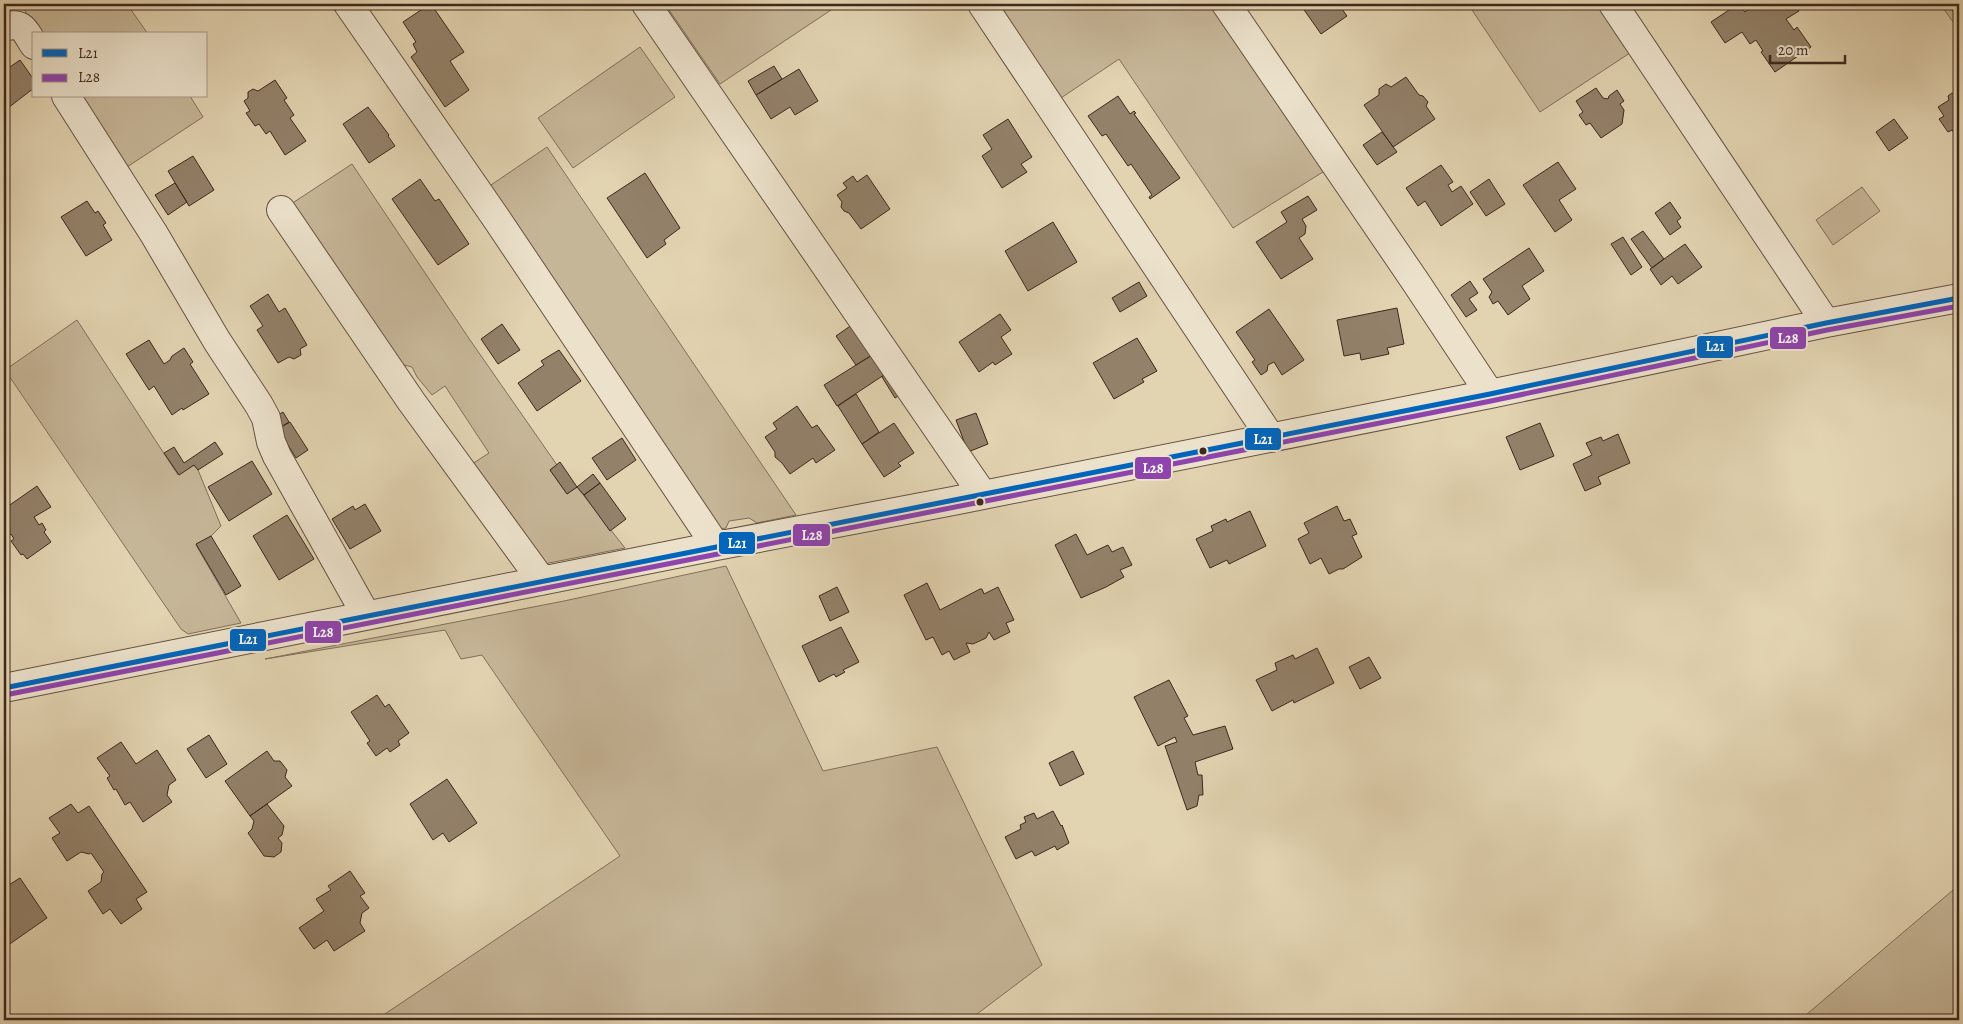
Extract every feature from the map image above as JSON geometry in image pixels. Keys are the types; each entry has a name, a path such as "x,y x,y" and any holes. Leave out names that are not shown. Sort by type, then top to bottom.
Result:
{"street":[{"path":"348,4 490,210 716,546"},
{"path":"646,4 983,495"},
{"path":"982,4 1271,438"},
{"path":"1226,4 1490,394"},
{"path":"1613,4 1826,323"},
{"path":"4,26 14,24 21,26 32,42"},
{"path":"67,98 154,234 217,341 259,405 266,418 271,442 277,456 366,615"},
{"path":"282,210 411,401 542,581"},
{"path":"4,688 366,615 1271,438 1826,323 1959,298"}],"shaded area":[{"path":"21,4 127,4 147,32 38,32"},
{"path":"665,4 827,4 831,10 720,84"},
{"path":"996,4 1216,4 1331,167 1233,228 1119,59 1058,100"},
{"path":"1474,4 1605,4 1636,49 1540,112 1470,7"},
{"path":"1940,4 1959,4 1959,30"},
{"path":"640,47 675,97 573,168 538,118"},
{"path":"78,98 191,98 203,117 124,169"},
{"path":"547,147 796,515 757,523 749,518 729,521 726,528 717,530 488,187"},
{"path":"352,164 470,340 557,465 550,470 567,494 577,487 625,548 539,565 469,466 489,453 445,386 432,395 417,377 412,367 392,362 288,206"},
{"path":"1862,187 1880,211 1833,245 1816,220"},
{"path":"77,320 178,475 194,465 198,470 221,526 211,536 196,545 241,623 188,634 181,629 5,370"},
{"path":"726,566 823,771 937,747 1042,965 969,1020 376,1020 620,856 482,655 461,659 445,630 265,659 564,601"},
{"path":"1959,885 1959,1020 1800,1020"}],"building":[{"path":"430,4 464,52 450,61 469,90 445,107 411,57 417,52 413,44 416,42 403,22"},
{"path":"1300,4 1341,4 1339,5 1347,16 1321,34"},
{"path":"1738,4 1745,12 1756,4 1794,4 1799,11 1786,19 1794,30 1797,27 1811,47 1775,72 1761,52 1763,51 1756,40 1750,44 1742,32 1725,43 1711,22"},
{"path":"20,60 32,77 32,90 4,111 4,71"},
{"path":"774,66 782,79 756,95 748,81"},
{"path":"799,69 818,101 795,115 790,107 771,119 756,95"},
{"path":"1406,77 1419,95 1423,96 1428,102 1426,106 1435,119 1393,147 1364,105 1379,95 1379,89 1386,84 1391,87"},
{"path":"275,80 287,98 284,100 294,115 290,118 306,141 285,155 270,131 266,134 259,124 255,126 246,113 250,111 244,101 248,98 248,92 253,89 258,91"},
{"path":"1596,88 1603,98 1608,99 1617,90 1624,101 1620,104 1624,110 1622,124 1601,138 1590,123 1586,125 1579,115 1583,112 1576,101"},
{"path":"1959,89 1959,140 1952,130 1948,132 1939,119 1944,116 1938,107 1949,100 1948,96 1952,93 1956,95"},
{"path":"1118,96 1130,114 1134,111 1136,113 1134,114 1180,178 1150,199 1149,197 1152,195 1131,164 1128,166 1106,134 1102,136 1088,116"},
{"path":"368,107 395,146 369,163 343,124"},
{"path":"1008,119 1032,157 1021,164 1027,172 1002,188 982,156 992,149 983,135"},
{"path":"1894,119 1908,138 1889,151 1876,132"},
{"path":"1382,132 1397,152 1377,165 1363,145"},
{"path":"193,156 214,190 189,206 168,171"},
{"path":"1558,162 1576,189 1559,200 1572,220 1555,232 1523,185"},
{"path":"1441,165 1453,182 1448,185 1452,192 1461,186 1473,204 1441,226 1425,201 1418,206 1406,188"},
{"path":"645,173 680,228 664,240 666,244 647,258 607,198"},
{"path":"867,175 890,209 861,229 849,213 841,207 842,202 837,195 847,188 843,183 853,176 857,182"},
{"path":"420,179 435,201 439,199 469,244 438,265 392,199"},
{"path":"1489,179 1505,204 1486,216 1470,192"},
{"path":"175,183 187,202 168,215 155,195"},
{"path":"1308,196 1317,210 1302,219 1306,226 1305,234 1299,238 1313,259 1281,279 1256,242 1287,222 1281,212"},
{"path":"87,201 95,213 98,211 106,223 103,225 112,240 86,256 61,217"},
{"path":"1670,202 1681,218 1677,221 1681,227 1670,235 1655,213"},
{"path":"1053,222 1077,262 1028,291 1005,251"},
{"path":"1643,231 1664,259 1652,268 1631,239"},
{"path":"1623,237 1642,267 1631,275 1611,244"},
{"path":"1685,244 1702,267 1678,284 1672,276 1661,285 1650,269"},
{"path":"1529,248 1544,271 1522,286 1530,299 1508,315 1498,301 1493,304 1489,297 1492,292 1483,279"},
{"path":"1470,281 1478,293 1469,299 1477,310 1466,317 1451,295"},
{"path":"1139,282 1147,296 1120,312 1112,298"},
{"path":"268,294 279,312 285,308 307,345 300,349 301,355 294,359 289,357 278,363 257,330 263,326 250,306"},
{"path":"1397,308 1404,344 1387,348 1389,354 1361,360 1360,353 1344,356 1337,320"},
{"path":"1269,309 1304,360 1282,375 1274,362 1268,365 1267,371 1261,375 1252,362 1255,360 1236,332"},
{"path":"1000,314 1011,330 1001,337 1012,354 995,365 993,362 979,372 959,342"},
{"path":"856,322 877,352 856,365 836,336"},
{"path":"502,324 520,350 498,364 481,339"},
{"path":"1137,338 1157,371 1142,379 1144,382 1114,399 1093,363"},
{"path":"149,340 164,364 184,348 193,362 190,364 209,394 172,415 154,386 149,390 126,354"},
{"path":"559,350 581,381 537,411 518,383 544,365 541,361"},
{"path":"877,352 890,371 837,406 824,385"},
{"path":"890,371 905,392 895,398 882,377"},
{"path":"856,394 879,432 862,444 838,406"},
{"path":"797,406 812,428 817,425 835,450 816,463 813,458 790,474 775,457 775,452 765,437 777,429 773,423"},
{"path":"283,412 289,422 279,428 273,418"},
{"path":"976,413 988,444 968,452 956,420"},
{"path":"290,422 308,450 296,458 278,429"},
{"path":"894,423 914,453 898,463 901,466 884,477 862,444"},
{"path":"1540,423 1554,456 1520,470 1506,437"},
{"path":"1618,434 1630,463 1598,477 1601,484 1585,491 1573,464 1592,455 1586,443 1601,437 1603,441"},
{"path":"622,438 636,460 607,480 592,458"},
{"path":"215,442 223,454 198,470 194,465 179,475 164,453 174,447 184,463"},
{"path":"252,461 272,494 229,521 208,487"},
{"path":"560,462 577,487 567,494 550,470"},
{"path":"593,474 600,483 584,495 577,487"},
{"path":"600,483 626,519 610,531 584,495"},
{"path":"37,486 51,507 34,517 39,525 42,523 46,530 44,532 51,542 27,559 23,554 21,555 11,541 14,539 11,534 4,539 4,509"},
{"path":"365,504 381,531 350,549 332,519 353,506 355,510"},
{"path":"1337,506 1344,521 1350,519 1357,534 1352,536 1362,557 1343,569 1329,574 1321,558 1310,564 1298,539 1309,533 1304,523"},
{"path":"1250,511 1266,546 1229,564 1227,560 1210,568 1196,539 1213,531 1211,526 1226,519 1227,522"},
{"path":"287,515 314,559 279,580 253,536"},
{"path":"1076,534 1087,555 1108,545 1112,552 1123,547 1132,565 1120,570 1124,577 1081,598 1055,545"},
{"path":"211,536 241,586 226,595 196,544"},
{"path":"927,583 940,610 980,589 982,589 984,594 998,587 1014,620 1006,623 1010,632 994,640 989,632 986,638 973,644 966,643 970,652 954,660 949,651 942,655 933,637 926,640 904,595"},
{"path":"837,587 849,612 830,621 819,596"},
{"path":"841,627 859,662 843,670 845,672 836,677 834,674 819,682 802,646"},
{"path":"1317,648 1334,683 1294,703 1293,700 1272,711 1256,680 1277,670 1275,663 1293,655 1295,659"},
{"path":"1369,657 1381,678 1360,689 1349,667"},
{"path":"1169,680 1188,716 1184,718 1193,735 1225,726 1233,749 1195,762 1198,775 1202,775 1203,795 1199,795 1197,806 1187,810 1165,746 1177,742 1175,737 1158,746 1134,697"},
{"path":"377,695 385,707 389,704 409,733 398,741 400,745 390,752 387,748 376,756 367,743 370,741 351,712"},
{"path":"209,735 227,764 206,778 187,749"},
{"path":"121,742 136,764 157,750 176,780 169,785 167,795 172,802 143,822 130,802 125,805 116,789 114,790 107,778 110,776 97,758"},
{"path":"267,751 274,761 280,761 287,770 285,777 292,786 250,816 225,781"},
{"path":"1073,751 1084,774 1060,786 1049,763"},
{"path":"447,779 477,823 449,842 443,833 433,840 410,804"},
{"path":"71,804 78,813 89,806 147,892 136,899 142,909 121,924 110,909 103,914 88,891 101,882 104,872 91,853 81,852 67,861 52,838 60,833 49,818"},
{"path":"267,804 284,826 282,835 278,838 282,843 281,852 274,857 264,856 248,833 252,829 254,821 250,816"},
{"path":"1053,811 1062,825 1069,843 1057,850 1055,846 1035,856 1032,851 1016,859 1005,837 1021,829 1020,825 1026,822 1024,817 1034,813 1037,819"},
{"path":"350,871 365,893 360,896 369,908 362,913 360,923 365,931 334,951 327,940 314,949 299,928 324,911 316,899 331,890 328,886"},
{"path":"20,878 47,918 4,948 4,888"}],"waterway":[{"path":"1952,4 1959,14"}],"transit line":[{"name":"L21","path":"4,688 1490,394 1826,323 1959,298"},
{"name":"L28","path":"5,695 1491,401 1827,330 1959,306"}]}
